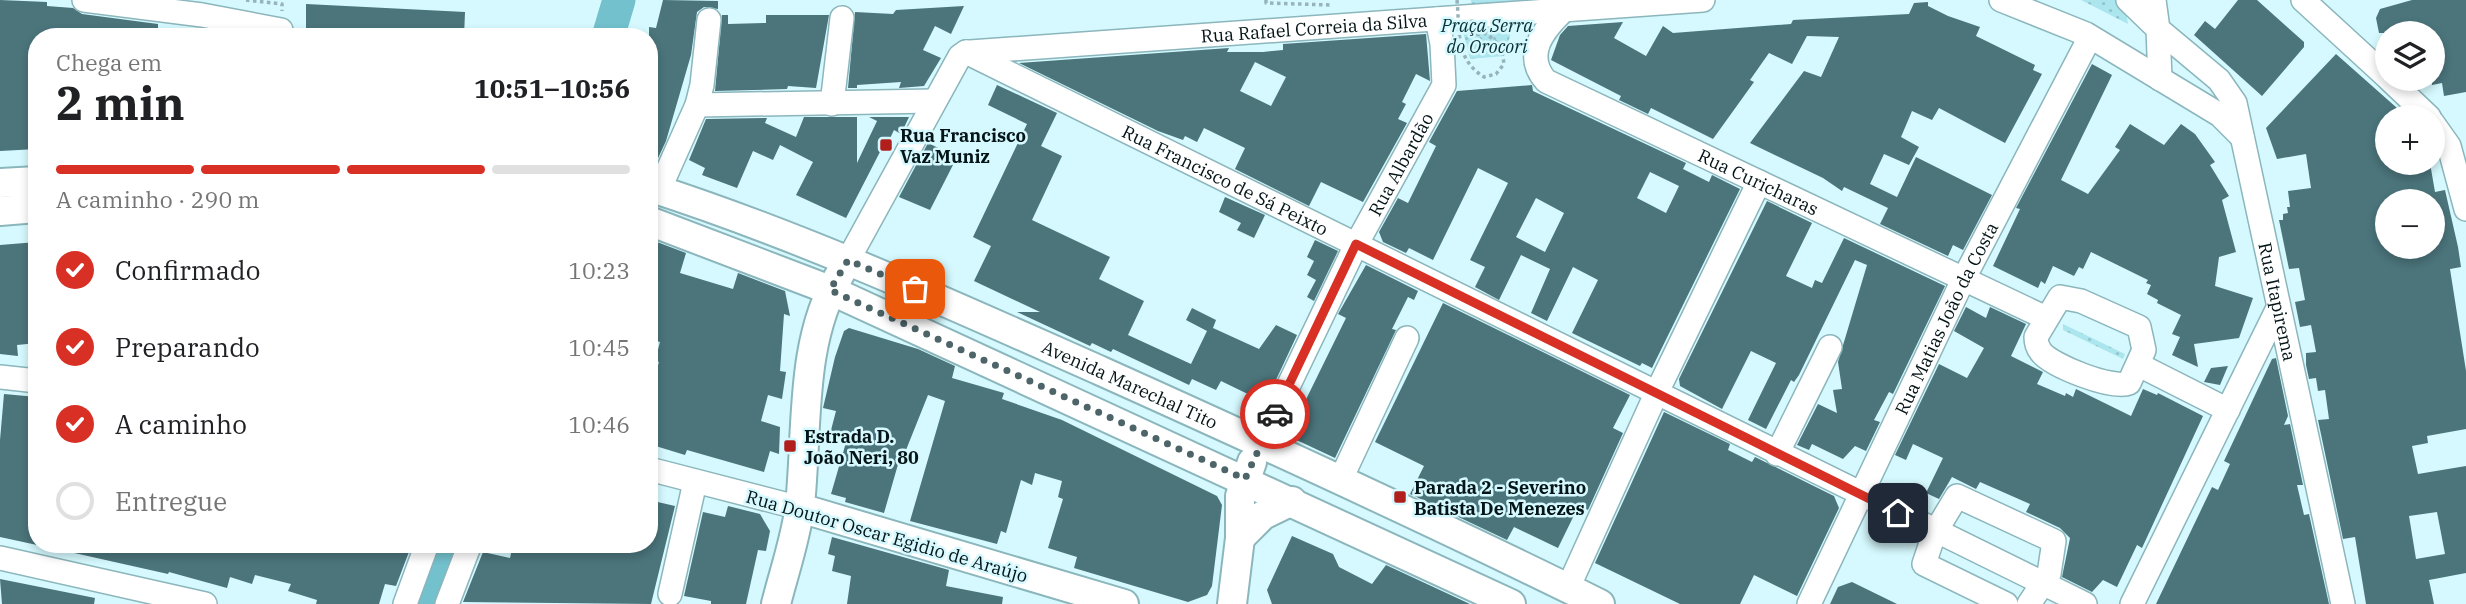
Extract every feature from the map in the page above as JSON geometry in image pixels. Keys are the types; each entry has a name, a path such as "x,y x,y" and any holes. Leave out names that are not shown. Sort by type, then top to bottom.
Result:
{"main road":[{"path":"0,183 28,181"},
{"name":"Avenida Marechal Tito","path":"658,189 848,260 1261,443 1600,604"},
{"path":"0,211 28,209"},
{"path":"658,224 830,290 1245,479 1511,604"},
{"path":"776,604 800,508 811,356 817,324 830,290 848,260"},
{"name":"Rua Albardão","path":"1232,604 1240,538 1240,496 1261,443"},
{"path":"1240,538 1263,514 1292,501"},
{"name":"Rua Doutor Oscar Egidio de Araújo","path":"800,508 1124,604"}],"street":[{"path":"84,0 202,15 256,28"},
{"name":"Rua Rafael Correia da Silva","path":"967,52 1437,19 1465,8 1564,10 1703,0"},
{"path":"2001,0 2090,37 2220,115 2242,137"},
{"name":"Rua Itapirema","path":"2128,0 2229,92 2235,103 2343,604"},
{"path":"2154,0 2160,79"},
{"path":"2303,0 2375,66"},
{"name":"Rua Curicharas","path":"1564,10 1545,30 1535,51 1540,74 1546,81 2046,318"},
{"path":"832,104 842,18"},
{"name":"Rua Albardão","path":"1261,443 1356,244 1444,85 1442,44 1437,19"},
{"path":"658,180 697,105 702,86 709,20"},
{"name":"Rua Matias João da Costa","path":"1809,604 1963,280 2090,37"},
{"path":"848,260 933,101 960,56 967,52"},
{"name":"Rua Francisco de Sá Peixto","path":"967,52 1936,532 2036,595 2085,604"},
{"path":"2402,91 2416,105"},
{"path":"697,105 933,101"},
{"path":"2445,130 2466,144"},
{"path":"2445,140 2466,209"},
{"path":"1568,588 1656,394 1759,182"},
{"path":"2070,297 2139,327 2144,341 2139,365 2129,383 2115,386 2051,361 2037,346 2036,337 2056,300 2070,297"},
{"path":"2132,604 2278,308"},
{"path":"1340,481 1407,338"},
{"path":"1777,454 1830,347"},
{"path":"2139,365 2228,410"},
{"path":"0,377 28,380"},
{"name":"Rua Doutor Oscar Egidio de Araújo","path":"658,472 800,508"},
{"path":"670,594 695,482"},
{"path":"2007,604 1924,564 1936,532 1958,496 2051,538 2055,545 2049,574 2036,595"},
{"path":"405,604 425,553"},
{"path":"447,604 467,553"},
{"path":"0,558 205,604"}],"path":[{"path":"246,0 282,4"},
{"path":"1465,8 1472,36 1484,33 1497,40 1504,65 1496,74 1484,77 1469,68 1465,57 1465,8"}],"green space":[{"name":"Praça Serra do Orocori","path":"1471,0 1560,0 1514,23 1504,56 1470,59 1462,28 1472,13"},
{"path":"2081,0 2124,0 2128,24"},
{"path":"2063,324 2125,354 2123,359 2063,330"}],"building":[{"path":"0,0 47,2 47,6 73,8 82,14 158,24 158,28 28,28 28,149 0,151"},
{"path":"663,0 718,1 718,9 704,7 697,12 691,55 666,141 658,158 658,28"},
{"path":"2238,0 2257,0 2304,42 2304,47 2262,96 2194,35 2205,21 2215,29"},
{"path":"2412,0 2466,0 2466,92 2444,96 2445,21 2377,21 2380,9"},
{"path":"1928,2 1928,6 1948,16 1980,27 1976,36 2035,65 2033,70 2042,74 2005,143 1939,108 1932,120 1912,111 1901,137 1919,147 1909,165 1884,154 1870,184 1897,197 1916,157 1992,195 1963,250 1953,245 1948,256 1880,224 1888,208 1844,187 1842,191 1823,178 1750,143 1804,71 1821,77 1839,37 1807,36 1792,64 1769,53 1750,80 1754,82 1713,139 1651,108 1648,114 1619,100 1621,96 1551,60 1560,35 1568,26 1623,22 1614,38 1646,56 1663,26 1673,33 1791,24 1793,20 1909,14 1914,3"},
{"path":"306,4 465,12 464,28 306,28"},
{"path":"964,6 951,34 935,26 923,50 941,58 924,86 899,88 901,82 848,88 855,12 893,14 896,10"},
{"path":"722,15 728,15 728,24 766,23 766,15 829,15 816,88 788,86 787,89 715,91"},
{"path":"1426,34 1430,81 1416,74 1402,102 1406,104 1398,119 1407,123 1363,202 1321,182 1309,206 1235,169 1245,148 1204,128 1197,142 1185,136 1183,140 1158,131 1019,63 1229,48 1227,52 1263,52 1283,50 1283,44","holes":["1255,62 1286,77 1271,106 1240,91"]},
{"path":"2336,54 2394,105 2375,105 2375,175 2432,175 2434,189 2375,189 2375,259 2445,259 2445,190 2461,267 2450,269 2466,371 2466,429 2427,436 2428,443 2412,446 2418,474 2466,466 2466,573 2429,580 2434,604 2366,604 2355,537 2343,539 2318,420 2329,419 2325,390 2318,391 2316,378 2309,379 2306,353 2316,352 2311,325 2300,327 2295,302 2305,300 2299,268 2289,269 2279,220 2283,220 2283,214 2288,213 2287,207 2290,207 2288,191 2311,188 2306,154 2277,159 2266,128","holes":["2437,512 2445,554 2416,559 2409,516"]},
{"path":"2092,64 2112,75 2061,180 2088,194 2120,150 2115,147 2130,124 2164,145 2181,124 2195,134 2215,162 2210,165 2229,196 2222,200 2236,252 2219,257 2215,286 2253,298 2239,338 2194,344 2198,367 2172,355 2180,337 2172,334 2181,315 2157,303 2158,300 2147,294 2151,285 2146,283 2148,280 2091,252 2083,269 2079,267 2074,276 2053,266 2045,284 2041,281 2038,288 1993,266 2020,209 2016,208"},
{"path":"997,85 1057,113 1041,146 1062,156 1032,220 1110,257 1099,279 1144,301 1128,335 1191,364 1207,331 1186,320 1192,308 1216,320 1213,328 1259,349 1276,325 1297,335 1268,397 1260,393 1258,399 1221,381 1216,390 1192,379 1189,385 1113,349 1111,352 1092,343 1090,346 1017,312 1040,312 974,281 991,246 973,237 1027,124 988,105"},
{"path":"1532,85 1533,91 1686,163 1683,169 1709,182 1712,175 1740,189 1652,368 1642,363 1640,366 1572,333 1598,280 1573,267 1547,321 1531,313 1550,269 1521,255 1499,300 1475,287 1485,267 1470,260 1508,183 1478,168 1433,260 1409,248 1406,253 1383,242 1379,232 1398,198 1408,203 1436,146 1429,142 1457,91","holes":["1650,172 1679,186 1666,213 1637,198","1536,198 1564,213 1545,252 1516,237"]},
{"path":"804,117 857,117 857,163 877,121 869,117 909,117 901,134 894,130 885,149 882,148 846,218 796,195 813,162 780,145 773,160 753,151 737,188 702,175 705,168 689,160 706,119 767,118 765,123 796,137"},
{"path":"928,143 953,155 955,161 930,210 899,197"},
{"path":"1225,197 1265,215 1254,238 1237,230 1241,223 1219,212"},
{"path":"1767,201 1812,223 1786,276 1812,288 1815,280 1822,283 1844,238 1945,286 1893,394 1889,392 1874,420 1880,422 1866,451 1855,446 1843,459 1812,444 1809,450 1797,445 1818,404 1837,413 1833,390 1842,389 1838,362 1867,265 1855,260 1799,375 1794,382 1791,380 1766,429 1748,420 1776,363 1751,351 1722,409 1680,386 1679,379"},
{"path":"1315,240 1338,251 1314,301 1307,297 1316,280 1307,275 1314,261 1307,257"},
{"path":"658,242 686,253 680,273 733,289 738,273 785,291 790,316 784,314 780,371 786,372 782,399 768,395 761,421 780,427 779,454 770,451 764,472 687,450 685,455 658,447"},
{"path":"28,243 28,344 17,345 18,356 0,354 0,245"},
{"path":"1366,265 1418,291 1414,300 1408,297 1392,329 1396,330 1335,458 1288,436 1346,318 1338,314"},
{"path":"1443,303 1630,395 1613,428 1623,433 1588,510 1579,505 1558,548 1514,527 1507,540 1410,494 1424,466 1375,442"},
{"path":"1966,307 1986,318 1990,307 2026,324 2011,356 2043,372 2037,384 2065,396 2066,393 2073,397 2076,389 2131,416 2143,389 2157,395 2158,393 2203,416 2142,548 2137,545 2117,587 2103,580 2092,592 2062,577 2070,538 2060,528 2026,512 2030,504 1980,482 1976,489 1952,477 1939,499 1926,493 1943,458 1913,444 1906,460 1895,455 1939,364 1967,378 1984,348 1954,331"},
{"path":"849,328 918,349 955,366 952,378 1004,393 1002,399 1062,420 1217,496 1222,505 1212,586 1207,595 1188,602 1074,568 1077,557 1048,548 1063,499 1058,497 1062,481 1035,473 1032,485 1021,480 1006,533 1001,531 997,544 910,521 945,401 928,395 904,455 901,454 884,513 845,502 846,498 831,494 847,439 830,434 836,411 823,408 835,357 844,331"},
{"path":"2276,358 2288,416 2284,425 2290,424 2303,485 2297,485 2304,515 2309,514 2329,604 2156,604 2212,487 2218,490 2230,464 2224,461 2272,359"},
{"path":"2228,366 2220,385 2204,382 2211,368"},
{"path":"4,394 28,396 28,543 0,537 0,440"},
{"path":"1664,412 1730,444 1728,450 1752,462 1755,457 1834,496 1839,508 1797,596 1754,575 1740,604 1680,604 1595,563"},
{"path":"658,502 675,506 651,604 463,602 483,553 510,558 511,553 658,553"},
{"path":"728,506 760,514 770,531 766,551 758,550 746,604 711,604 711,601 684,596 703,512 725,517"},
{"path":"1292,536 1333,554 1339,567 1372,584 1386,565 1470,604 1272,604 1267,590"},
{"path":"832,537 949,570 946,586 1003,597 1002,604 847,604 851,576 832,571 835,556 828,554"},
{"path":"74,553 409,553 396,586 385,584 379,604 316,604 317,600 288,591 291,584 255,575 252,584 230,577 227,588 169,572 168,574"},
{"path":"0,579 95,598 94,604 2,604"},
{"path":"1852,582 1897,604 1830,604 1838,587"}],"waterway":[{"path":"611,28 619,0"},
{"path":"429,604 442,553"}],"way so far":[{"path":"915,289 848,260 830,290 1245,479 1275,414"}],"place":[{"name":"Rua Francisco Vaz Muniz","path":"886,145"},
{"name":"Estrada D. João Neri, 80","path":"790,446"},
{"name":"Parada 2 - Severino Batista De Menezes","path":"1400,497"}],"route":[{"path":"1275,414 1356,244 1898,513"}]}
